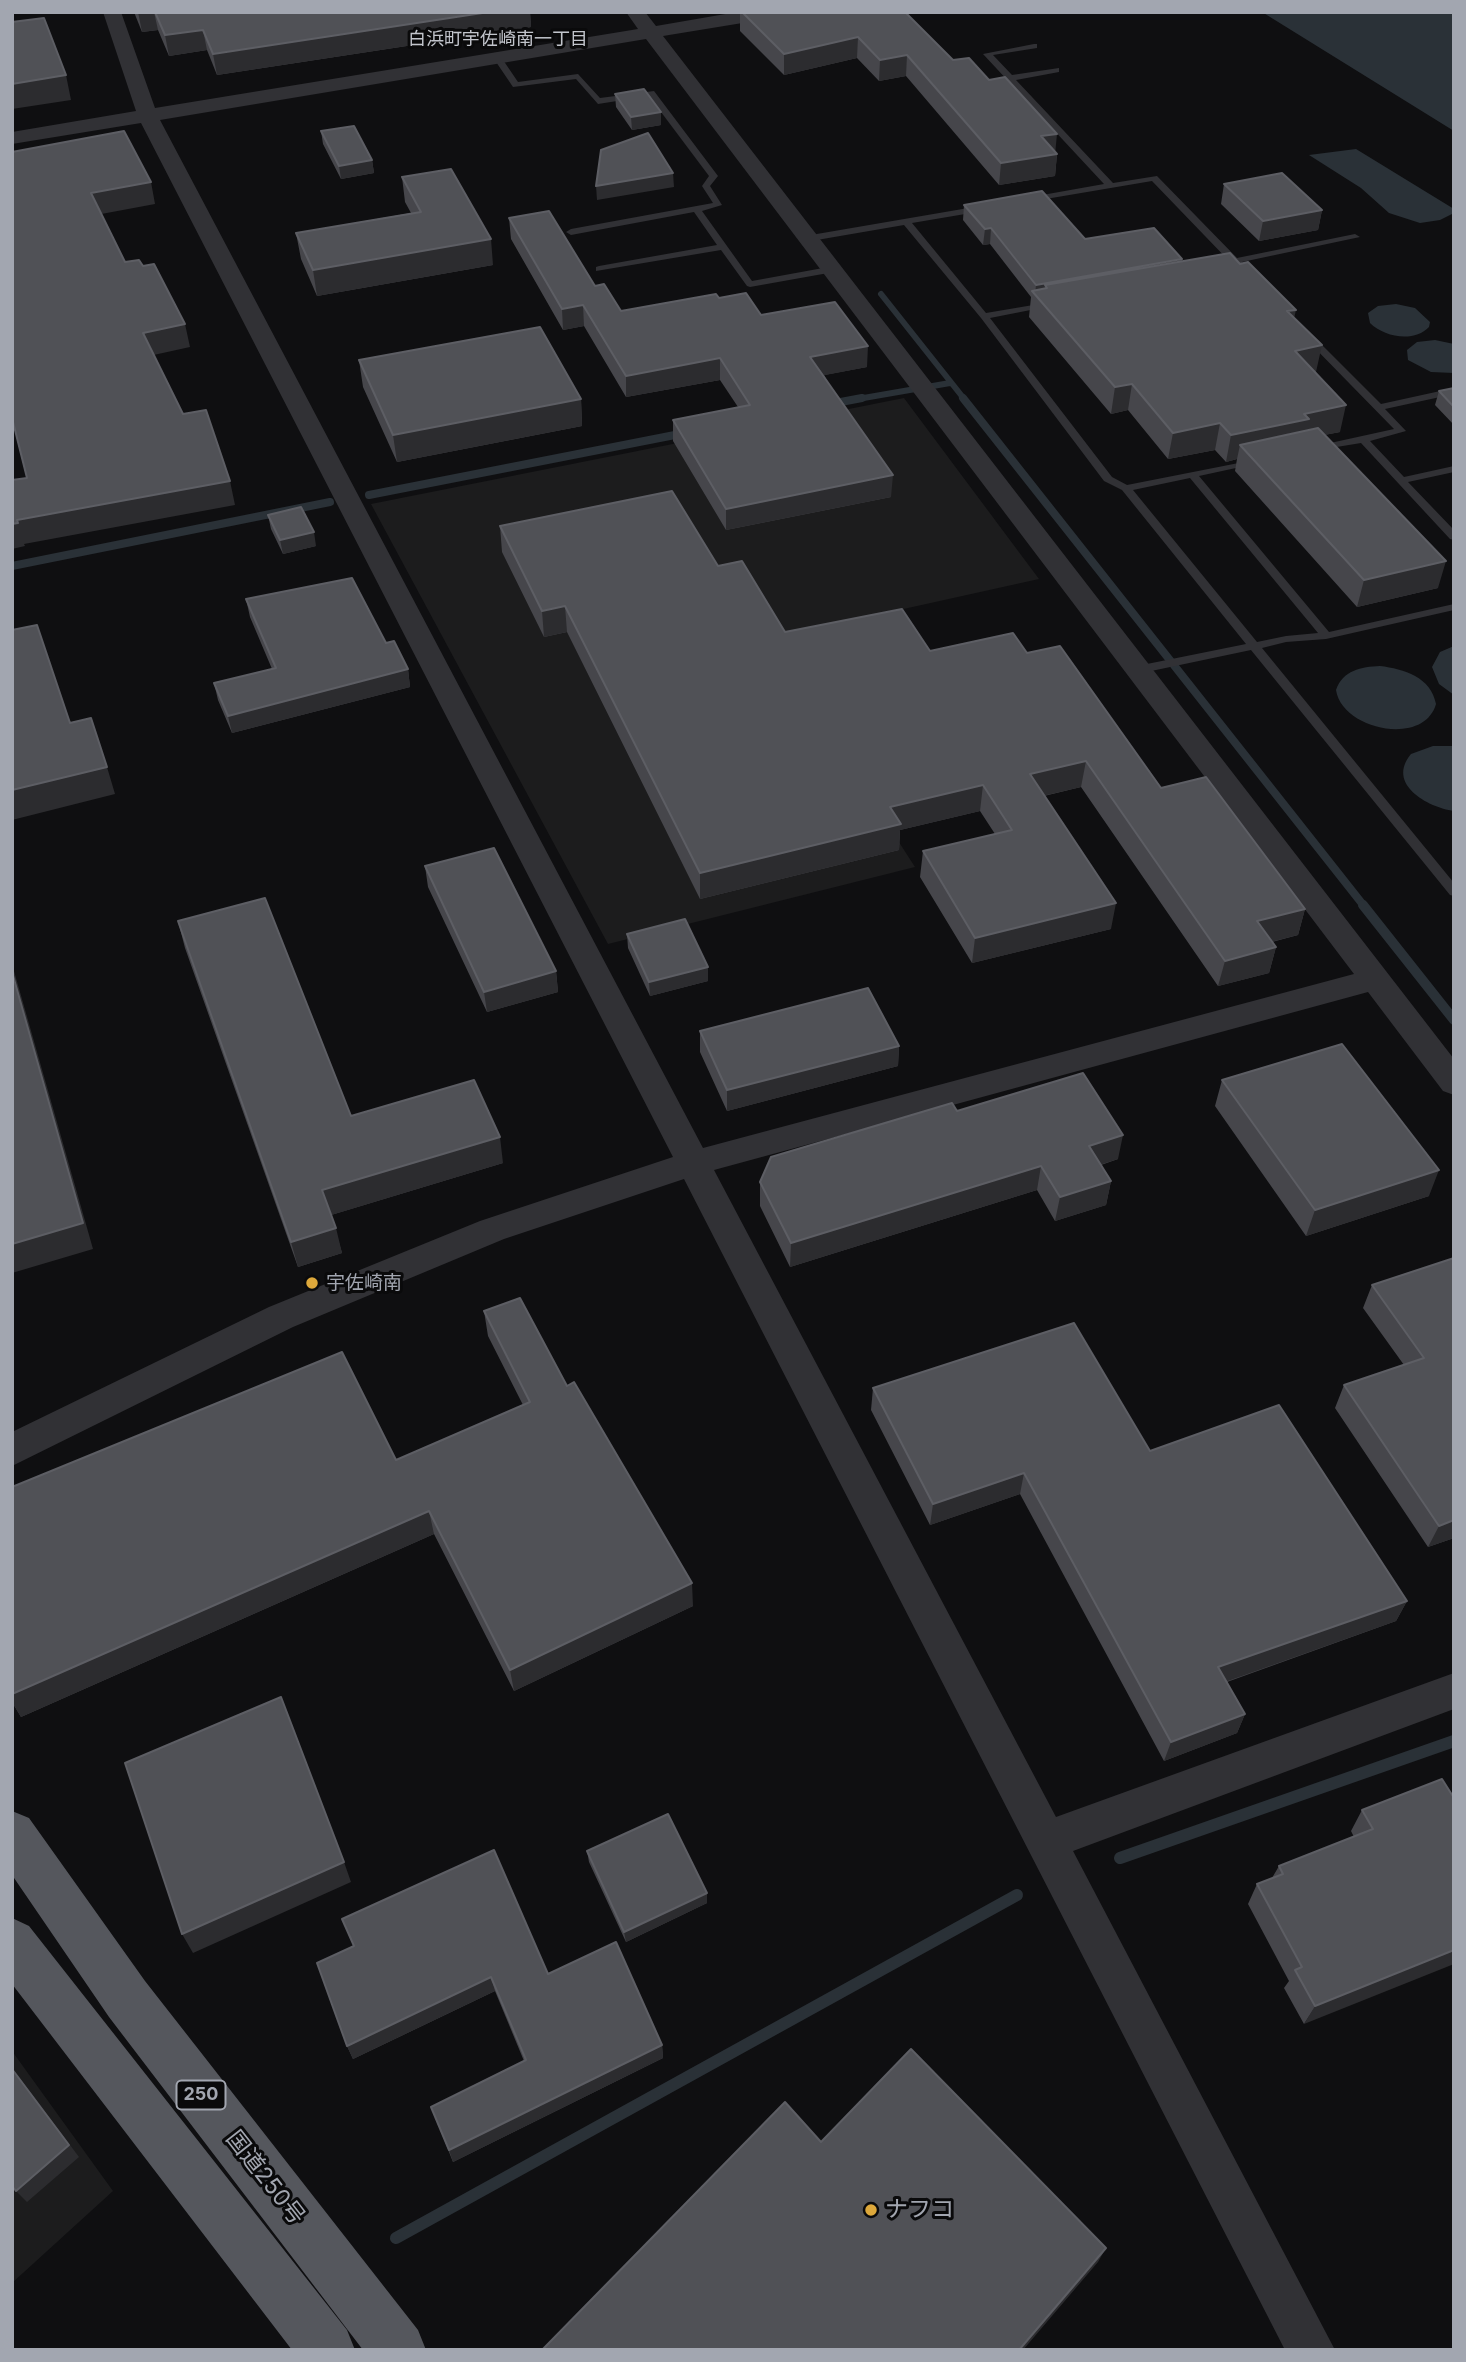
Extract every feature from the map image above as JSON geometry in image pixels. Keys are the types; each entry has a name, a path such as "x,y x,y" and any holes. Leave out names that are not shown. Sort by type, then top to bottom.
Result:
{"highway":[{"name":"国道250号","path":"12,1834 127,1999 398,2350"},
{"name":"250","path":"12,1943 327,2350"}],"street":[{"path":"112,12 145,110 691,1164 1311,2350"},
{"path":"12,138 145,110 709,12"},
{"path":"12,125 145,110 496,56 643,23 773,12"},
{"path":"643,23 811,238 1454,1083"},
{"path":"12,1450 282,1317 492,1230 691,1164 1377,979"},
{"path":"1046,1840 1454,1691"}],"lane":[{"path":"1034,46 987,54 1111,186"},
{"path":"496,56 516,85 578,76 598,101 652,93 714,176 706,186 718,205 571,232"},
{"path":"1010,78 1056,70"},
{"path":"1015,203 1154,178 1252,279"},
{"path":"811,238 988,208"},
{"path":"696,209 750,284 834,269"},
{"path":"906,222 984,316 1108,479 1126,488 1454,892"},
{"path":"1234,261 1355,237"},
{"path":"599,269 723,247"},
{"path":"1228,271 1242,269"},
{"path":"984,316 1065,301"},
{"path":"1297,453 1401,431 1300,328"},
{"path":"1378,408 1454,391"},
{"path":"1363,439 1454,537"},
{"path":"1126,488 1271,458"},
{"path":"1402,481 1454,469"},
{"path":"1192,474 1326,636"},
{"path":"1138,670 1286,639 1326,636 1454,607"}],"shaded area":[{"path":"1262,12 1454,12 1454,131"},
{"path":"1356,149 1454,209 1454,213 1440,220 1420,223 1389,213 1361,188 1309,155"},
{"path":"1396,304 1415,308 1430,322 1429,327 1415,335 1399,336 1383,332 1370,323 1368,313 1378,306"},
{"path":"1435,340 1454,344 1454,373 1431,372 1408,360 1407,350 1417,342"},
{"path":"904,398 1039,579 768,639 915,867 608,944 371,504"},
{"path":"1454,646 1454,695 1439,684 1432,667 1440,652"},
{"path":"1380,666 1407,672 1429,687 1436,704 1429,717 1416,726 1401,729 1384,728 1352,715 1342,704 1336,690 1339,683 1348,674 1360,669"},
{"path":"1433,746 1454,746 1454,811 1432,805 1422,799 1406,784 1403,775 1411,754"},
{"path":"12,2051 113,2191 12,2283"}],"building":[{"path":"155,12 489,12 213,54 203,30 165,35"},
{"path":"742,12 905,12 953,60 969,58 989,80 1005,77 1057,134 1041,136 1057,154 1001,163 907,55 880,60 858,37 784,54"},
{"path":"44,18 66,75 12,84 12,22"},
{"path":"644,89 661,112 631,117 615,94"},
{"path":"354,126 372,160 339,166 321,131"},
{"path":"124,131 151,182 91,193 125,262 139,260 143,266 154,264 185,324 143,333 183,414 206,410 230,481 17,520 18,523 12,524 12,480 27,478 12,418 12,152"},
{"path":"648,133 673,173 596,186 601,150"},
{"path":"451,169 491,239 313,270 296,233 421,212 402,177"},
{"path":"1282,173 1322,210 1263,221 1224,184"},
{"path":"1042,191 1085,239 1154,228 1182,259 1036,285 991,228 985,229 964,205"},
{"path":"549,211 595,286 604,284 621,311 716,294 719,298 746,293 761,315 835,302 868,346 810,357 893,475 726,509 673,420 750,405 720,358 626,376 583,305 562,309 509,218"},
{"path":"1230,253 1240,264 1248,262 1296,310 1287,311 1322,345 1295,351 1346,405 1304,414 1309,419 1231,435 1220,423 1173,433 1132,384 1115,387 1032,291 1047,288 1045,285"},
{"path":"540,327 581,399 393,435 359,360"},
{"path":"1454,388 1454,407 1439,391"},
{"path":"1318,428 1446,561 1364,580 1240,445"},
{"path":"672,491 718,566 742,561 785,632 902,609 930,651 1013,633 1027,653 1060,646 1161,788 1206,777 1305,909 1257,921 1276,947 1225,961 1086,761 1030,774 1116,903 975,938 923,851 1012,830 983,785 890,807 901,824 700,873 565,606 542,611 500,526"},
{"path":"301,507 314,532 280,540 268,515"},
{"path":"352,578 386,643 394,641 408,669 228,716 214,683 276,668 246,599"},
{"path":"37,625 70,723 91,718 107,767 12,790 12,630"},
{"path":"494,848 556,971 484,992 425,866"},
{"path":"265,898 351,1116 474,1080 500,1137 322,1190 336,1228 291,1242 178,921"},
{"path":"685,919 708,967 649,982 627,934"},
{"path":"12,972 83,1223 12,1244"},
{"path":"868,988 899,1046 727,1090 700,1031"},
{"path":"1342,1044 1439,1170 1315,1210 1222,1080"},
{"path":"1083,1073 1123,1135 1089,1146 1111,1181 1060,1197 1041,1166 791,1243 760,1182 771,1157 952,1103 957,1111"},
{"path":"1454,1258 1454,1520 1439,1526 1344,1385 1424,1358 1372,1285"},
{"path":"520,1298 567,1386 574,1382 692,1583 510,1670 429,1511 12,1694 12,1487 342,1352 396,1460 530,1402 484,1311"},
{"path":"1074,1323 1150,1451 1279,1405 1407,1601 1218,1667 1245,1714 1171,1742 1024,1473 933,1504 873,1388"},
{"path":"281,1697 344,1862 182,1934 125,1763"},
{"path":"1442,1779 1454,1798 1454,1950 1315,2006 1295,1970 1302,1967 1257,1884 1283,1874 1279,1866 1373,1829 1362,1810"},
{"path":"668,1814 707,1893 624,1932 587,1851"},
{"path":"494,1850 548,1974 616,1942 662,2045 449,2150 431,2107 526,2060 491,1977 347,2046 317,1963 354,1946 342,1919"},
{"name":"ナフコ","path":"911,2049 1106,2248 1019,2350 542,2350 785,2102 821,2142"},
{"path":"12,2069 69,2145 16,2191 12,2186"}],"waterway":[{"path":"881,294 965,400"},
{"path":"852,400 950,383"},
{"path":"830,404 862,398"},
{"path":"963,398 1364,906"},
{"path":"369,495 685,433"},
{"path":"12,566 330,502"},
{"path":"1363,905 1454,1020"},
{"path":"1120,1858 1454,1741"},
{"path":"396,2238 1017,1895"}],"place":[{"name":"宇佐崎南","path":"312,1283"},
{"name":"ナフコ","path":"871,2210"}],"district":[{"name":"白浜町宇佐崎南一丁目","path":"498,40"}]}
